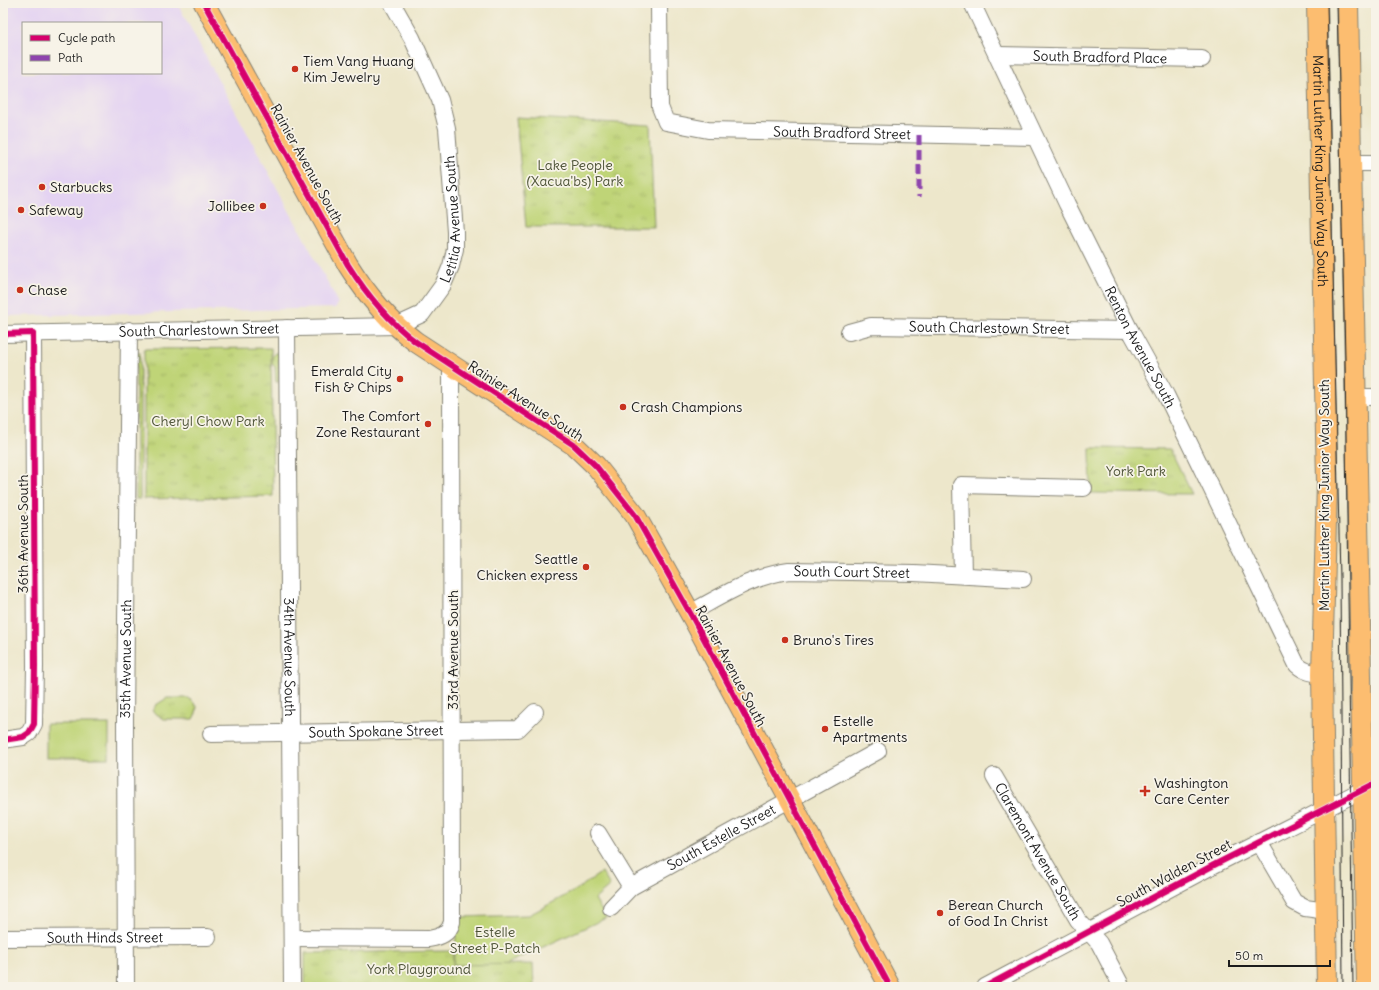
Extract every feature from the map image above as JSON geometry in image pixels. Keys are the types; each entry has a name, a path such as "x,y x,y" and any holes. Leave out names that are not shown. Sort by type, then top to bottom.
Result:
{"main road":[{"name":"Rainier Avenue South","path":"204,3 348,266 364,291 396,326 451,366 574,445 596,466 635,515 690,613 890,987"},
{"name":"Martin Luther King Junior Way South","path":"1317,3 1327,482 1322,674 1327,987"},
{"path":"1348,3 1355,397 1370,786 1368,987"}],"street":[{"name":"Letitia Avenue South","path":"392,3 412,38 440,100 446,128 456,232 455,248 451,266 443,285 422,314 396,326"},
{"name":"South Bradford Street","path":"659,3 660,107 666,122 708,130 1035,137"},
{"name":"Renton Avenue South","path":"972,3 998,55 1035,137 1130,330 1166,396 1297,665 1310,673 1322,674"},
{"name":"South Bradford Place","path":"998,55 1202,59"},
{"path":"1351,163 1376,163"},
{"name":"South Charlestown Street","path":"3,334 129,330 396,326"},
{"name":"South Charlestown Street","path":"849,332 871,326 1130,330"},
{"name":"34th Avenue South","path":"287,328 292,987"},
{"name":"35th Avenue South","path":"126,987 125,721 129,330"},
{"name":"36th Avenue South","path":"3,740 15,739 29,733 34,724 35,666 32,333"},
{"name":"33rd Avenue South","path":"292,938 429,939 439,937 447,932 452,922 453,729 451,366"},
{"path":"1355,397 1376,397"},
{"path":"963,575 961,485 1084,488"},
{"name":"South Court Street","path":"690,613 751,580 774,573 789,571 963,575 1023,579"},
{"name":"South Spokane Street","path":"211,734 518,728 535,712"},
{"name":"South Estelle Street","path":"611,908 631,887 790,801 878,751"},
{"name":"Claremont Avenue South","path":"994,776 1078,920 1099,943 1122,987"},
{"name":"South Walden Street","path":"985,987 1088,931 1370,786"},
{"path":"598,833 631,887"},
{"path":"1259,842 1294,902 1305,908 1326,911"},
{"name":"South Hinds Street","path":"3,938 208,937"}],"shaded area":[{"path":"3,3 177,3 339,303 335,308 3,316"}],"green space":[{"name":"Lake People (Xacua'bs) Park","path":"516,117 650,125 654,227 526,227"},
{"name":"Cheryl Chow Park","path":"271,348 273,496 144,499 144,349"},
{"path":"136,353 140,353 140,499 136,499"},
{"path":"275,353 279,353 279,382 276,382 275,367 272,364 272,357"},
{"name":"York Park","path":"1090,448 1170,449 1192,494 1091,493"},
{"path":"167,698 189,698 197,706 193,719 164,719 152,711 156,705"},
{"path":"46,724 109,724 109,758 46,758"},
{"name":"Estelle Street P-Patch","path":"602,872 610,886 595,899 606,918 504,965 453,965 458,917 529,915 576,890"},
{"name":"York Playground","path":"453,951 453,965 533,964 534,987 305,987 305,953"}],"tram line":[{"path":"1327,3 1340,578 1343,987"},
{"path":"1337,3 1345,358 1353,987"}],"marked path":[{"path":"919,135 919,197"}],"cycle path":[{"path":"204,3 348,265 379,307 396,325 416,342 574,445 596,466 635,515 694,620 890,987"},
{"path":"3,334 33,333 35,666 34,724 29,733 23,737 3,740"},
{"path":"985,987 1214,865 1376,783"}],"place":[{"name":"Tiem Vang Huang Kim Jewelry","path":"295,69"},
{"name":"Starbucks","path":"42,187"},
{"name":"Jollibee","path":"263,206"},
{"name":"Safeway","path":"21,210"},
{"name":"Chase","path":"20,290"},
{"name":"Emerald City Fish & Chips","path":"400,379"},
{"name":"Crash Champions","path":"623,407"},
{"name":"The Comfort Zone Restaurant","path":"428,424"},
{"name":"Seattle Chicken express","path":"586,567"},
{"name":"Bruno's Tires","path":"785,640"},
{"name":"Estelle Apartments","path":"825,729"},
{"name":"Washington Care Center","path":"1145,791"},
{"name":"Berean Church of God In Christ","path":"940,913"}]}
